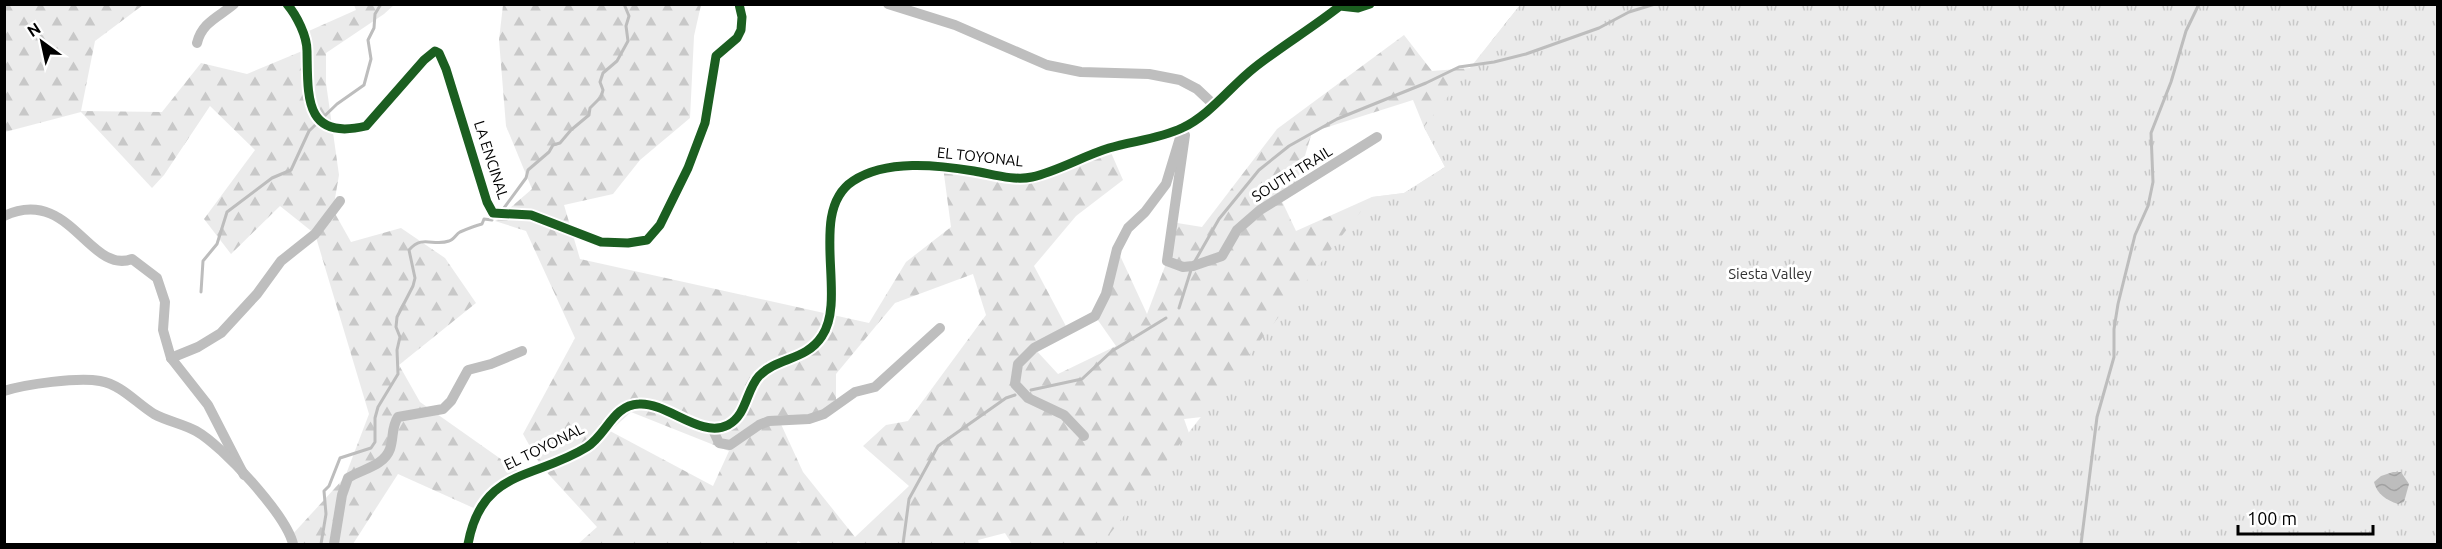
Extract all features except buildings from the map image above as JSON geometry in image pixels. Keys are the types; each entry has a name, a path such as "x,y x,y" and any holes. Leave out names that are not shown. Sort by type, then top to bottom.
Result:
{"street":[{"path":"197,43 199,34 209,21 234,4"},
{"name":"LA ENCINAL","path":"287,4 295,14 307,49 307,86 317,119 325,126 337,130 366,126 424,60 435,51 439,53 446,69 487,202 493,213 507,216 531,215 601,242 628,243 647,240 660,225 688,168 705,123 716,56 737,38 741,30 742,17 739,4"},
{"path":"888,4 955,25 1047,65 1081,72 1149,74 1180,80 1197,89 1214,105"},
{"name":"EL TOYONAL","path":"468,544 478,510 489,496 522,474 586,447 605,430 624,407 648,404 712,428 726,426 735,420 760,375 813,348 823,336 828,325 832,300 829,256 832,219 841,194 854,180 880,170 933,166 1030,178 1109,148 1183,128 1214,105 1253,69 1340,6 1358,8 1370,4"},
{"path":"1084,436 1064,415 1028,398 1015,384 1018,364 1034,348 1095,316 1106,294 1117,249 1128,228 1145,212 1166,184 1183,128"},
{"name":"SOUTH TRAIL","path":"1183,128 1186,140 1171,222 1167,261 1183,267 1222,256 1237,230 1260,210 1377,137"},
{"path":"171,358 198,347 221,333 257,294 281,261 315,234 340,201"},
{"path":"4,216 18,212 53,213 69,223 85,242 101,254 120,260 132,259 157,278 165,302 163,330 171,358 208,405 244,475"},
{"path":"712,428 719,443 730,445 759,425 769,421 809,418 824,414 855,392 875,387 940,328"},
{"path":"334,544 342,495 348,478 384,460 390,450 392,427 398,417 443,409 451,401 468,370 491,364 522,351"},
{"path":"4,391 77,381 99,381 115,386 155,414 196,431 212,442 272,507 291,536 293,544"}],"green space":[{"path":"5,5 143,5 95,41 81,111 162,112 201,63 247,74 307,49 302,34 356,10 354,5 394,5 326,53 326,83 339,175 333,210 351,242 401,228 445,258 476,303 399,365 420,402 522,474 478,510 398,474 353,544 293,544 291,536 345,477 369,414 315,234 280,206 231,254 204,219 255,150 210,106 164,175 152,188 81,112 5,132"},
{"path":"503,5 701,5 694,36 690,118 640,160 613,194 564,205 580,259 869,323 906,262 951,227 943,167 1023,178 1109,148 1123,180 1076,216 1034,266 1068,330 1034,348 1058,374 1116,346 1095,316 1117,249 1147,314 1167,261 1171,222 1202,227 1277,129 1404,35 1432,71 1470,68 1520,5 1670,544 1202,417 1184,419 1189,433 1193,473 1233,544 1012,544 1005,533 978,540 979,544 803,544 798,541 796,544 578,544 597,527 541,466 523,434 575,338 526,231 495,221 532,189 506,126 499,40","holes":["1413,100 1445,167 1404,193 1372,197 1296,231 1280,197 1296,186 1312,132","973,274 986,315 908,421 886,425 863,446 909,486 855,537 803,472 780,422 811,419 836,400 836,374 895,303","631,412 729,451 713,486 610,431"]},
{"name":"Siesta Valley","path":"1520,5 2437,5 2437,544 1102,544 1372,197 1404,193 1445,167 1424,127"}],"water":[{"path":"2401,472 2409,484 2404,502 2398,504 2383,496 2377,490 2374,482 2381,476"}],"waterway":[{"path":"201,292 203,261 217,244 227,212 272,178 291,170 309,131 337,104 364,85 371,59 368,40 374,28 375,14 381,4"},
{"path":"504,208 526,178 528,170 549,152 553,145 560,143 589,115 590,108 601,97 603,90 600,82 603,73 617,61 628,41 626,26 629,16 624,4"},
{"path":"1195,261 1219,219 1259,170 1289,146 1337,119 1459,67 1526,54 1599,28 1629,12 1655,4"},
{"path":"2081,544 2097,417 2114,357 2114,329 2118,304 2135,235 2148,206 2153,182 2151,133 2171,82 2186,31 2199,4"},
{"path":"321,544 326,514 324,491 329,486 340,458 371,448 375,442 375,418 378,407 398,374 397,350 400,337 396,327 397,317 415,278 409,250 419,243 451,240 460,232 482,224 484,219 492,220"},
{"path":"1179,308 1191,270"},
{"path":"1031,390 1082,379 1112,351 1166,318"},
{"path":"903,544 909,499 938,446 1006,398 1015,395"}],"cycle path":[{"path":"287,4 298,20 305,39 310,99 320,121 331,127 346,129 366,126 424,60 435,51 439,53 446,69 487,202 493,213 531,215 601,242 628,243 647,240 660,225 688,168 705,123 716,56 737,38 741,30 742,17 739,4"},
{"path":"468,544 475,519 485,501 498,489 513,479 567,458 587,447 623,409 639,404 650,405 707,427 718,428 734,421 743,409 751,388 759,376 774,365 808,350 822,336 829,320 831,300 832,213 840,195 853,181 881,169 912,166 960,169 1010,178 1032,177 1109,148 1173,132 1192,123 1245,75 1340,6 1358,8 1370,4"}]}
